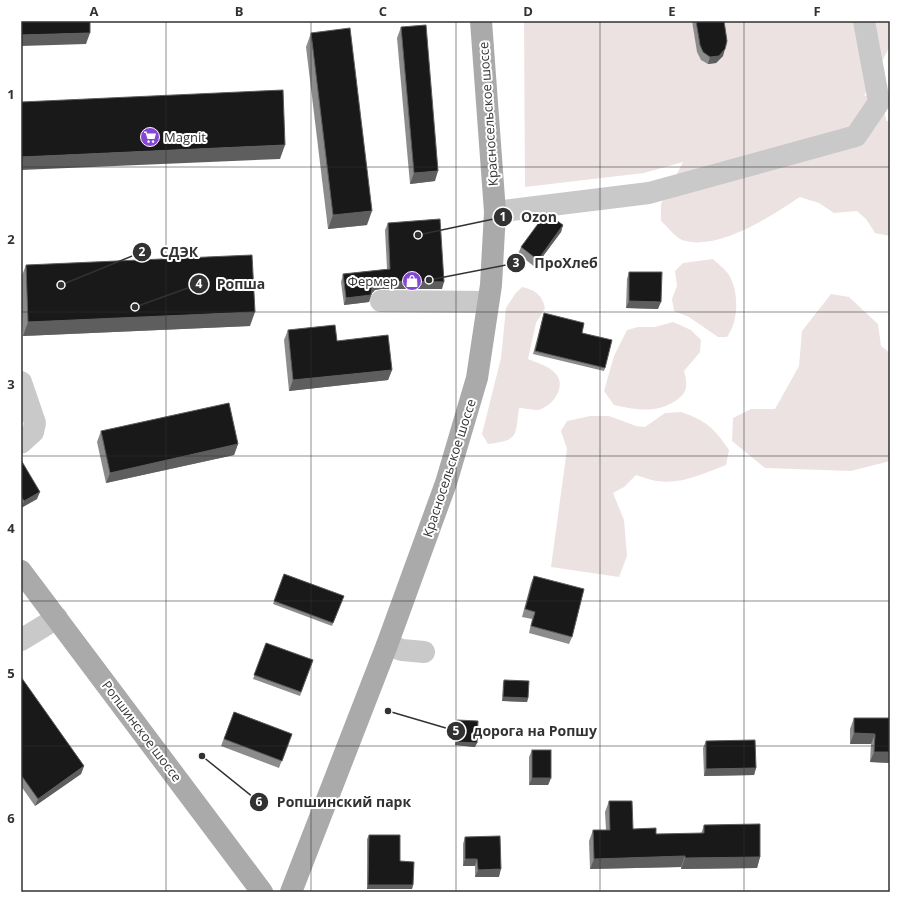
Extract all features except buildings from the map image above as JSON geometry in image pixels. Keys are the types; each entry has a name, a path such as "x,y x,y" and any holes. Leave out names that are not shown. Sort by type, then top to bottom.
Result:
{"main road":[{"name":"Красносельское шоссе","path":"291,892 387,645 446,483 477,378 488,302 495,212 481,21"},
{"name":"Ропшинское шоссе","path":"21,571 262,892"}],"lane":[{"path":"495,212 649,193 856,136 879,102 864,21"},
{"path":"381,301 488,302"},
{"path":"21,382 35,423 33,432 21,442"},
{"path":"21,640 57,618"},
{"path":"387,645 402,650 424,652"}],"shaded area":[{"path":"524,21 890,21 890,46 864,96 872,94 883,105 886,120 890,123 890,236 875,233 866,219 857,211 834,213 819,203 800,197 759,222 728,237 712,241 696,242 679,239 661,221 661,204 683,162 644,173 525,187"},
{"path":"713,259 729,275 735,290 736,315 727,337 718,337 689,317 674,311 672,299 677,286 675,271 683,263"},
{"path":"522,287 538,294 545,308 536,323 528,359 547,367 556,374 559,379 559,390 553,401 543,408 538,410 519,408 516,431 514,435 505,441 488,444 482,434 501,358 506,308 515,294"},
{"path":"831,294 849,297 878,324 881,346 890,353 890,461 851,471 765,468 732,441 733,418 751,409 775,409 799,366 802,331"},
{"path":"673,322 691,330 701,340 700,352 684,371 686,384 684,394 670,404 655,409 647,410 614,405 604,391 614,356 627,330 638,327 655,327"},
{"path":"681,412 704,422 719,436 729,450 726,465 692,478 666,482 636,475 624,487 613,493 624,520 627,556 619,577 551,567 567,449 561,431 567,421 590,416 609,416 636,426 645,427 665,413"}],"place":[{"name":"Magnit","path":"150,137"},
{"name":"Ozon","path":"418,235"},
{"name":"ПроХлеб","path":"429,280"},
{"name":"Фермер","path":"412,281"},
{"name":"СДЭК","path":"61,285"},
{"name":"Ропша","path":"135,307"},
{"name":"дорога на Ропшу","path":"388,711"},
{"name":"Ропшинский парк","path":"202,756"}]}
